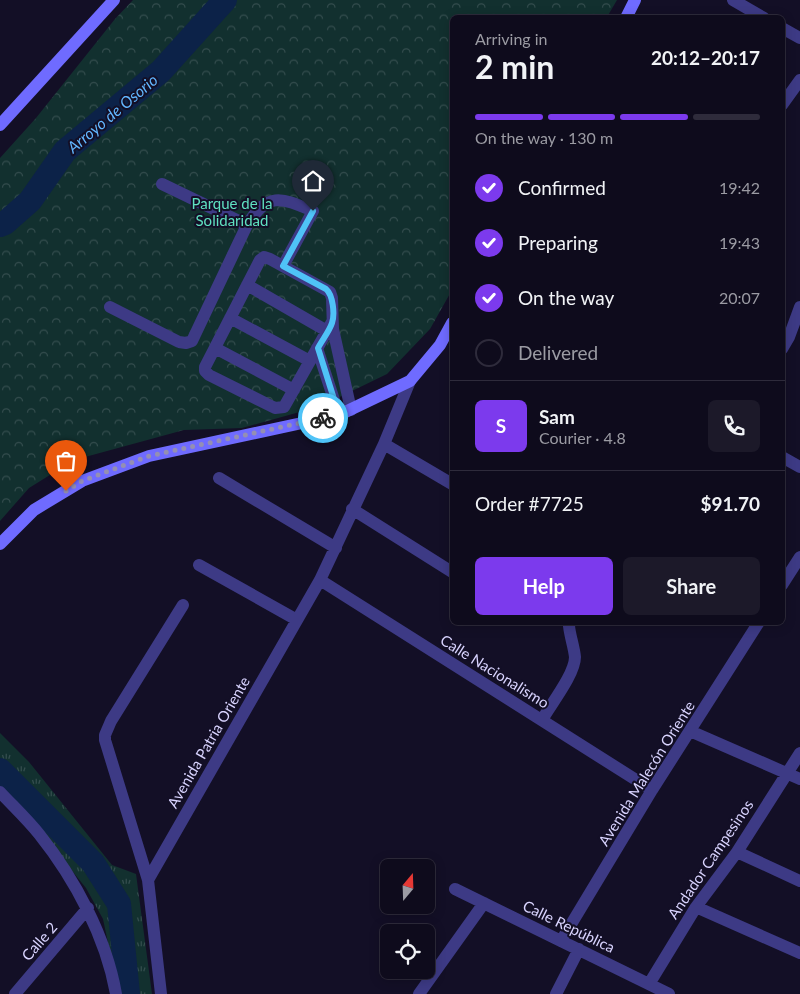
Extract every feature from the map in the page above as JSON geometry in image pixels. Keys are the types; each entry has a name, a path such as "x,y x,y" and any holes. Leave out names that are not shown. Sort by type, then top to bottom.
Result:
{"street":[{"path":"0,126 114,0"},
{"path":"628,15 635,0"},
{"path":"733,0 759,15"},
{"path":"785,30 800,38"},
{"path":"785,101 800,80"},
{"path":"162,184 247,225"},
{"path":"110,307 179,342 186,343 192,341 247,225 257,210 270,201 291,201 313,211 283,266"},
{"path":"330,326 284,407 275,408 209,375 205,371 205,367 247,285 260,260 264,257 330,292 332,298 330,326 340,367 345,413"},
{"path":"247,285 330,326"},
{"path":"785,344 800,307"},
{"path":"230,318 310,361"},
{"name":"Avenida Patria Oriente","path":"148,880 320,580 384,444 410,380 440,345 450,327"},
{"path":"215,348 294,390"},
{"path":"318,348 326,374 345,413"},
{"path":"326,374 340,367"},
{"name":"Avenida Patria Oriente","path":"0,544 34,510 82,481 149,456 345,413 410,380"},
{"path":"384,444 450,483"},
{"path":"785,459 800,467"},
{"path":"219,478 336,548"},
{"path":"352,509 450,571"},
{"path":"785,580 800,557"},
{"path":"200,565 297,620"},
{"name":"Calle Nacionalismo","path":"320,580 652,790"},
{"path":"161,994 148,880 106,746 106,734 111,721 183,605"},
{"path":"542,720 569,676 575,659 568,625"},
{"name":"Avenida Malecón Oriente","path":"561,941 652,790 757,625"},
{"path":"690,731 800,779"},
{"name":"Andador Campesinos","path":"659,990 696,907 737,852 800,753"},
{"path":"1,796 39,834 88,908 103,949 116,994"},
{"path":"737,852 800,881"},
{"name":"Calle República","path":"455,889 659,990"},
{"path":"419,994 484,903"},
{"path":"696,907 800,953"},
{"name":"Calle 2","path":"15,994 88,908"},
{"path":"556,994 579,950"}],"green space":[{"name":"Parque de la Solidaridad","path":"133,0 617,0 608,15 450,15 450,294 430,329 387,374 321,406 242,428 184,430 74,460 29,488 0,521 0,158 36,118 115,19"},
{"path":"0,733 29,762 112,865 136,874 152,994 119,994 103,919 86,888 0,782"}],"waterway":[{"name":"Arroyo de Osorio","path":"0,225 5,223 30,201 65,151 161,71 225,0"},
{"path":"0,770 93,863 119,904 128,994"}],"way so far":[{"path":"66,491 82,481 149,456 323,418"}],"route":[{"path":"313,211 283,266 326,289 330,292 332,298 332,322 318,348 339,415 323,418"}]}
